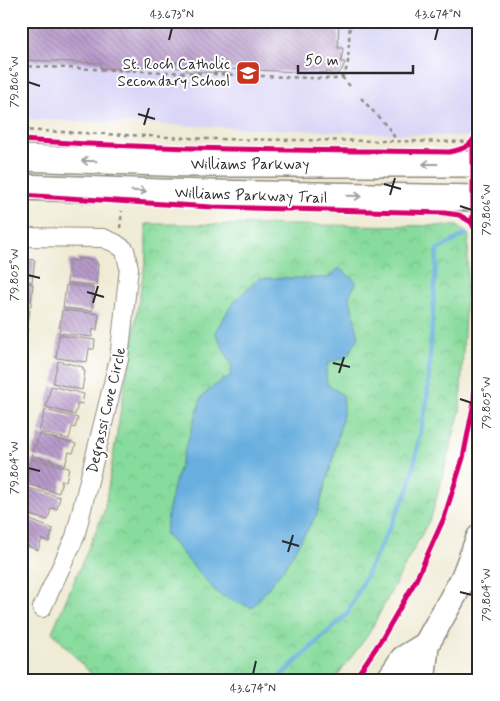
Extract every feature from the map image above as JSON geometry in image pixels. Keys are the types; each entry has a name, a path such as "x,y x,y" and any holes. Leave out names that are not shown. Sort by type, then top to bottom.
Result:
{"main road":[{"name":"Williams Parkway","path":"21,158 190,164 472,152"},
{"name":"Williams Parkway","path":"21,187 161,192 479,198"},
{"path":"419,680 423,674 426,645 463,579 479,538"},
{"path":"388,680 403,659 426,645"}],"street":[{"path":"21,237 103,238 118,245"},
{"name":"Degrassi Cove Circle","path":"42,608 75,537 119,359 129,268 125,250 118,245"}],"path":[{"path":"21,66 335,79 342,77 346,70 350,21"},
{"path":"342,77 350,86"},
{"path":"361,98 392,132 396,141"},
{"path":"21,130 125,136 396,141 472,152 476,136"},
{"path":"118,245 122,210"}],"shaded area":[{"name":"St. Roch Catholic Secondary School","path":"21,21 479,21 471,137 21,119"}],"green space":[{"path":"146,224 458,226 469,235 460,411 432,515 368,635 334,680 97,680 52,632 104,512 146,257"}],"water":[{"path":"339,268 357,282 349,296 359,337 347,357 328,363 326,372 327,384 343,395 343,415 332,463 317,514 284,568 252,608 219,595 165,534 172,491 202,396 230,376 232,366 215,332 232,304 259,278 328,278"}],"building":[{"path":"27,21 339,21 338,48 343,48 341,62 345,62 340,72 330,76 330,72 227,69 227,73 186,71 186,68 176,68 176,61 175,67 152,66 151,60 151,67 140,66 139,69 101,68 101,63 22,60 23,35 27,35"},
{"path":"21,255 26,256 26,259 35,260 32,282 21,281"},
{"path":"78,258 96,260 98,264 96,286 67,283 69,260 78,261"},
{"path":"21,282 33,284 31,306 21,305"},
{"path":"66,285 93,288 92,311 63,308"},
{"path":"21,309 30,310 27,333 21,332"},
{"path":"62,310 99,314 97,330 93,329 92,337 59,333"},
{"path":"21,333 26,334 23,357 21,356"},
{"path":"59,335 95,340 94,349 89,349 87,362 56,358"},
{"path":"58,361 83,367 85,371 82,390 53,383"},
{"path":"51,386 84,394 82,404 78,403 75,415 46,407"},
{"path":"45,410 78,418 75,428 72,427 69,439 39,432"},
{"path":"39,434 76,444 73,453 69,452 65,465 33,456 34,445 36,446"},
{"path":"32,459 69,468 66,481 62,480 59,493 26,484"},
{"path":"25,487 60,497 57,509 51,508 48,520 21,513 21,501"},
{"path":"21,516 53,529 49,542 42,539 38,550 21,544"},
{"path":"475,671 479,673 479,680 470,680"}],"waterway":[{"path":"276,680 347,614 409,488 427,402 437,250 466,234"}],"cycle path":[{"path":"21,140 182,148 449,152 468,145 479,128"},
{"path":"471,144 473,146 473,216 471,222 477,233 479,243"},
{"name":"Williams Parkway Trail","path":"21,195 211,207 445,213 459,215 471,222 479,223"},
{"path":"354,680 382,639 416,580 444,518 463,458 474,402 479,275"}],"place":[{"name":"St. Roch Catholic Secondary School","path":"248,73"}]}
